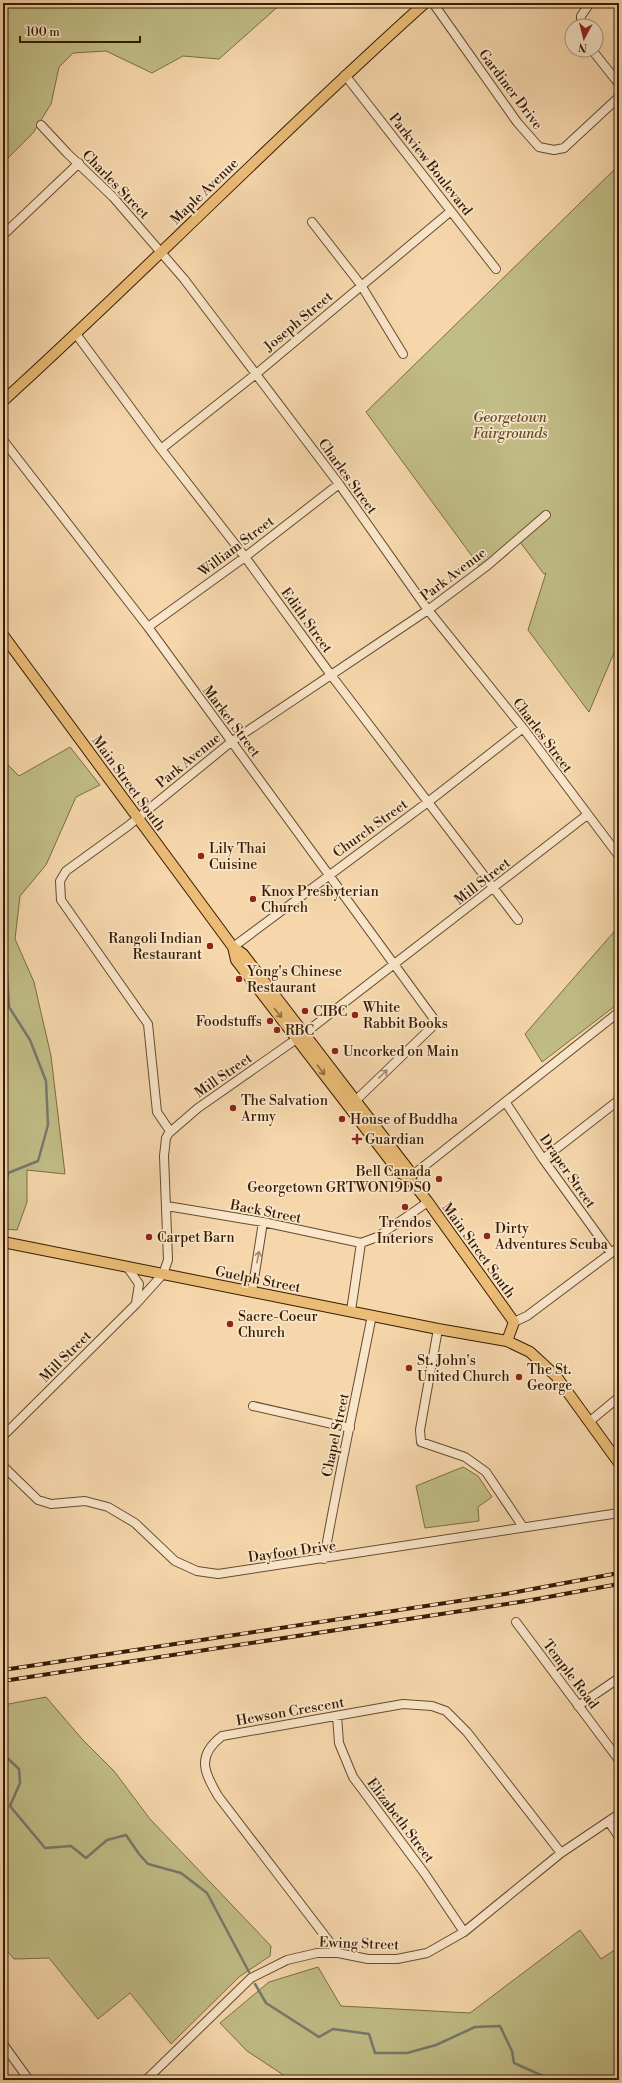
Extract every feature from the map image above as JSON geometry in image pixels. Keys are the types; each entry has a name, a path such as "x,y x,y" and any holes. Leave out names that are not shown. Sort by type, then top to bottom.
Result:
{"main road":[{"name":"Maple Avenue","path":"3,401 76,334 345,75 425,3"},
{"name":"Main Street South","path":"3,635 233,947 236,960 301,1036 352,1104 399,1172 409,1178 428,1202 514,1322"},
{"name":"Guelph Street","path":"7,1243 438,1329 507,1341 530,1352 542,1361 556,1376 619,1463"},
{"path":"507,1341 512,1332 514,1322"}],"street":[{"name":"Gardiner Drive","path":"433,3 517,122 539,146 554,150 564,148 619,97"},
{"path":"581,18 590,3"},
{"path":"598,58 619,84"},
{"name":"Parkview Boulevard","path":"345,75 496,269"},
{"name":"Charles Street","path":"41,125 113,197 184,279 339,484 428,610 523,728 619,856"},
{"path":"3,235 79,163"},
{"name":"Joseph Street","path":"161,449 256,374 451,210"},
{"path":"312,222 361,285 404,354"},
{"name":"Edith Street","path":"76,334 161,449 245,557 331,675 493,890 518,920"},
{"name":"Market Street","path":"3,440 148,628 330,874 435,1022 433,1026 352,1104"},
{"name":"William Street","path":"148,628 245,557 339,484"},
{"name":"Park Avenue","path":"170,1131 157,1112 148,1024 61,900 60,881 66,871 137,818 231,742 428,610 488,565 546,515"},
{"name":"Church Street","path":"233,947 428,802 523,728"},
{"name":"Mill Street","path":"3,1436 136,1304 163,1274 168,1260 164,1156 166,1138 170,1131 222,1091 301,1036 493,890 587,815"},
{"path":"409,1178 506,1103 619,1012"},
{"path":"543,1159 619,1100"},
{"name":"Draper Street","path":"506,1103 543,1159 611,1253"},
{"path":"351,1311 360,1243 377,1236 428,1202"},
{"name":"Back Street","path":"167,1206 264,1222 360,1243"},
{"path":"252,1292 264,1222"},
{"path":"514,1322 527,1316 619,1247"},
{"path":"128,1268 139,1284 136,1304"},
{"name":"Chapel Street","path":"324,1560 336,1486 350,1428 372,1315"},
{"path":"438,1329 420,1430 421,1442 465,1456 486,1472 523,1527"},
{"path":"589,1422 619,1397"},
{"path":"254,1406 350,1428"},
{"name":"Dayfoot Drive","path":"3,1466 38,1500 51,1504 85,1501 108,1507 135,1523 175,1561 197,1571 218,1574 324,1560 523,1527 619,1513"},
{"name":"Temple Road","path":"516,1622 619,1760"},
{"path":"578,1706 619,1678"},
{"name":"Hewson Crescent","path":"338,1953 218,1796 205,1775 204,1765 210,1746 222,1736 404,1704 432,1706 446,1711 467,1732 561,1852"},
{"name":"Elizabeth Street","path":"337,1716 339,1743 352,1777 425,1874 464,1932"},
{"name":"Ewing Street","path":"148,2079 252,1978 287,1960 316,1953 338,1953 368,1959 397,1959 427,1953 464,1932 561,1852 609,1822 619,1814"},
{"path":"609,1822 619,1837"},
{"path":"3,2044 29,2080"}],"green space":[{"path":"3,3 282,3 219,59 183,56 152,73 106,51 73,53 59,67 51,104 33,133 3,163"},
{"name":"Georgetown Fairgrounds","path":"619,165 619,641 589,712 528,630 546,573 544,574 520,542 480,567 366,412"},
{"path":"70,747 100,785 76,797 46,865 20,896 15,939 34,982 51,1056 65,1174 27,1170 27,1202 17,1230 3,1229 3,760 19,776"},
{"path":"619,926 619,1003 542,1062 525,1034"},
{"path":"463,1467 478,1476 492,1497 478,1507 479,1521 425,1528 416,1486"},
{"path":"46,1697 82,1739 114,1771 150,1819 271,1946 270,1956 239,1977 171,2044 130,1993 98,2019 49,1958 14,1959 3,1946 3,1891 5,1889 6,1871 3,1864 3,1705"},
{"path":"580,1930 601,1959 619,1947 619,2080 291,2080 247,2051 220,2023 269,1982 318,1967 341,2006 470,2013"}],"waterway":[{"path":"3,965 7,971 9,1007 30,1040 46,1081 48,1125 38,1161 8,1173 3,1202"},
{"path":"3,1754 19,1769 20,1783 10,1806 45,1848 71,1846 86,1858 107,1840 126,1835 148,1864 181,1873 207,1893 249,1972"},
{"path":"255,1984 266,2003 319,2037 333,2029 369,2034 375,2053 407,2053 436,2045 475,2027 500,2026 512,2051 514,2063 552,2080"}],"railway":[{"path":"3,1670 511,1593 619,1573"},
{"path":"3,1681 526,1601 619,1584"}],"place":[{"name":"Lily Thai Cuisine","path":"201,856"},
{"name":"Knox Presbyterian Church","path":"253,899"},
{"name":"Rangoli Indian Restaurant","path":"210,946"},
{"name":"Yong's Chinese Restaurant","path":"239,979"},
{"name":"CIBC","path":"305,1011"},
{"name":"White Rabbit Books","path":"355,1015"},
{"name":"Foodstuffs","path":"270,1021"},
{"name":"RBC","path":"277,1030"},
{"name":"Uncorked on Main","path":"335,1051"},
{"name":"The Salvation Army","path":"233,1108"},
{"name":"House of Buddha","path":"342,1119"},
{"name":"Guardian","path":"357,1139"},
{"name":"Bell Canada Georgetown GRTWON19DS0","path":"439,1179"},
{"name":"Trendos Interiors","path":"405,1207"},
{"name":"Dirty Adventures Scuba","path":"487,1236"},
{"name":"Carpet Barn","path":"149,1237"},
{"name":"Sacre-Coeur Church","path":"230,1324"},
{"name":"St. John's United Church","path":"409,1368"},
{"name":"The St. George","path":"519,1377"}]}
